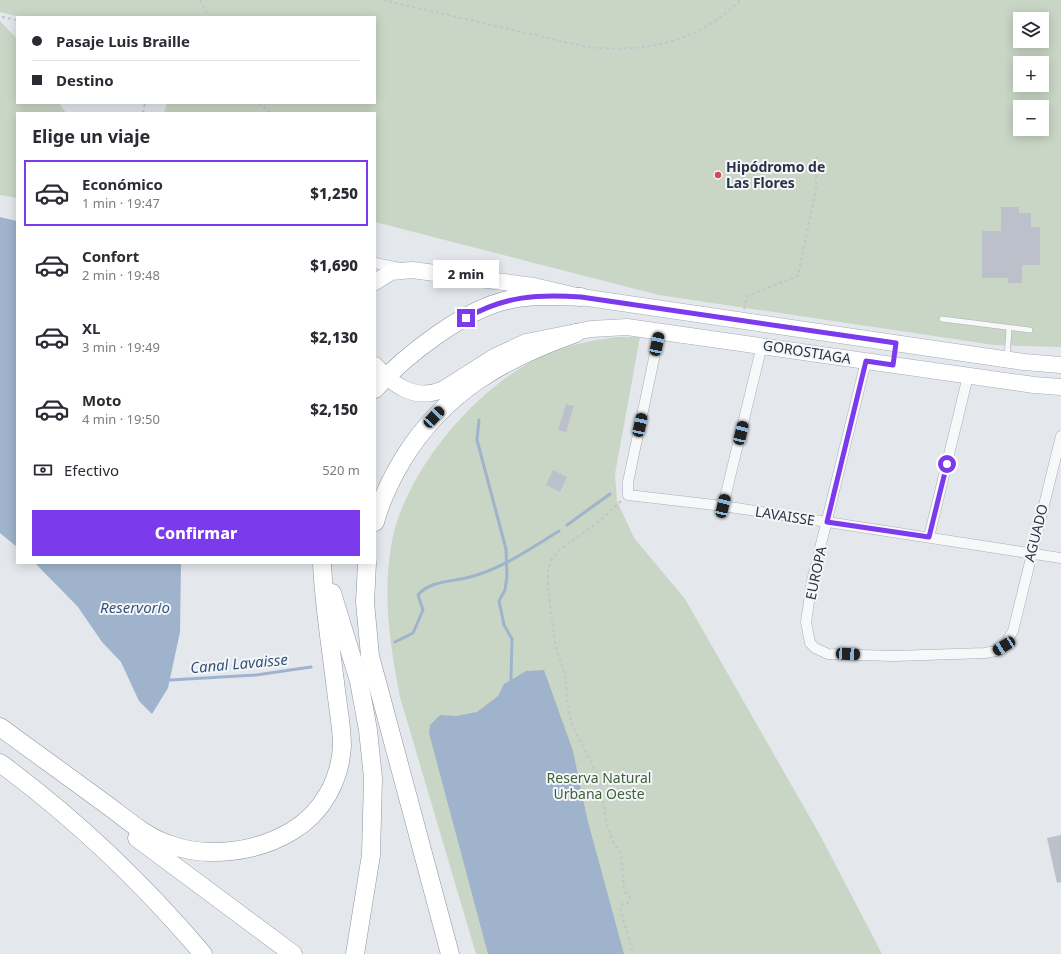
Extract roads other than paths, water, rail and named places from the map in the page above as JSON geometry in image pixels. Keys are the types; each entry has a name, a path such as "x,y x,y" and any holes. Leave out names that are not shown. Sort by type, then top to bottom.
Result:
{"highway":[{"path":"379,377 442,332 493,305 507,300 536,296 581,297"},
{"path":"376,518 392,477 427,426 443,407 478,380 509,360 542,345 576,333"},
{"path":"0,727 142,831 169,845 199,851 226,851 255,847 280,838 314,815 323,804 339,765 342,746 326,620 323,564"},
{"path":"323,564 359,681 370,746 373,778 371,855 364,907 354,954"},
{"path":"367,564 365,602 370,656 450,954"},
{"path":"0,737 293,954"},
{"path":"0,763 31,786 110,852 176,921 203,954"}],"main road":[{"name":"GOROSTIAGA","path":"376,281 391,272 412,270 534,286 581,297 1007,360 1061,366"},
{"name":"GOROSTIAGA","path":"379,377 412,393 434,394 510,349 535,340 612,327 638,327 968,376 1061,387"},
{"path":"893,365 896,343"}],"street":[{"path":"376,264 412,270"},
{"name":"LAVAISSE","path":"660,330 628,482 628,495 723,506 1061,558"},
{"path":"723,506 762,345"},
{"name":"EUROPA","path":"866,361 812,581 806,622 810,643 815,648 828,654 902,656 985,653 996,651 1004,646 1013,631"},
{"path":"929,537 968,376"},
{"name":"AGUADO","path":"1013,631 1061,436"}],"lane":[{"path":"942,319 1009,329 1030,330"},
{"path":"1007,360 1009,329"}],"water":[{"path":"0,217 16,221 16,546 0,533"},
{"name":"Reservorio","path":"36,564 181,564 180,632 168,688 152,714 139,701 121,662 102,642 78,607"},
{"path":"544,670 573,751 587,818 624,954 488,954 429,733 430,725 440,715 456,716 477,712 498,696 504,684 526,671"}],"waterway":[{"path":"479,420 477,440 506,549 507,576 505,590 499,601 504,625 512,639 511,680"},
{"name":"Canal Lavaisse","path":"567,525 610,494"},
{"name":"Canal Lavaisse","path":"395,642 413,633 423,610 418,595 423,590 447,581 466,578 491,570 526,552 559,531"},
{"name":"Canal Lavaisse","path":"170,680 256,675 311,667"}],"place":[{"name":"Hipódromo de Las Flores","path":"718,175"}],"park label":[{"name":"Reserva Natural Urbana Oeste","path":"599,786"}]}
